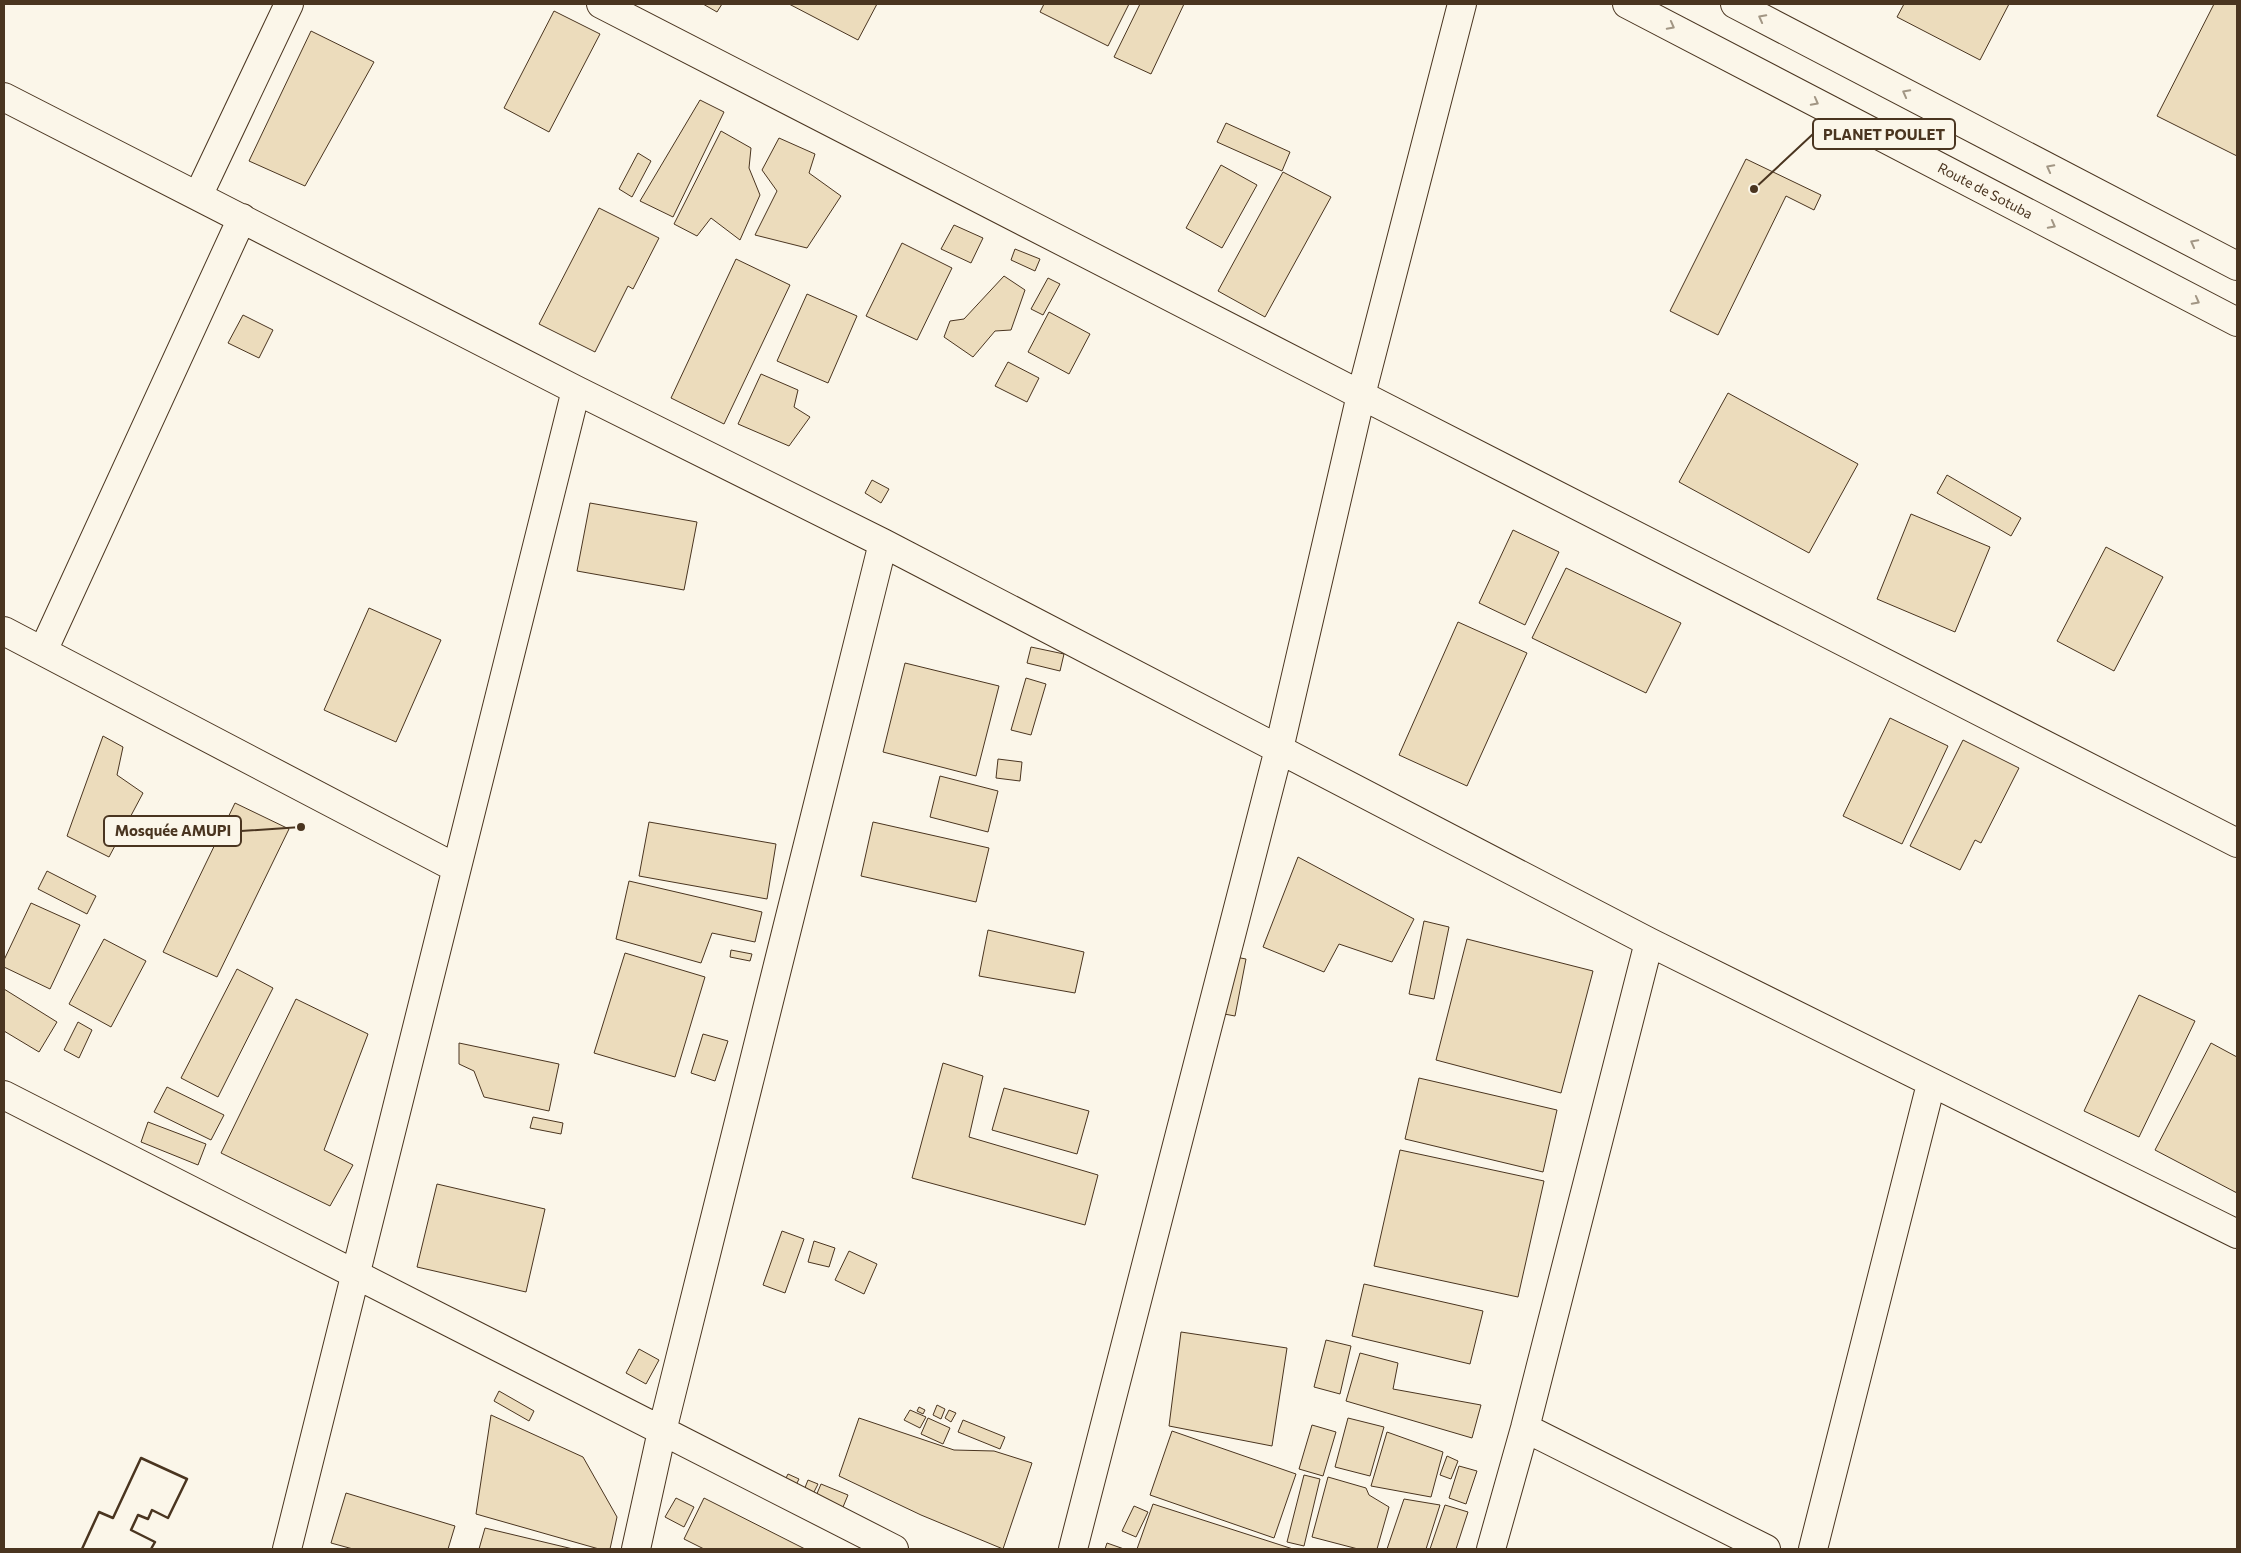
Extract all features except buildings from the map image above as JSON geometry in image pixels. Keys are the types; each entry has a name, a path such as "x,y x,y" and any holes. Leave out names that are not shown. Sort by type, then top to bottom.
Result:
{"street":[{"path":"198,196 289,4"},
{"path":"601,4 2237,843"},
{"path":"1073,1549 1279,749 1361,395 1462,4"},
{"name":"Route de Sotuba","path":"1628,4 2237,322"},
{"path":"1735,4 2237,266"},
{"path":"4,98 576,390 883,543 1649,942 1931,1084 2237,1234"},
{"path":"43,651 242,218"},
{"path":"287,1549 357,1275 456,868 576,390"},
{"path":"636,1549 662,1431 883,543"},
{"path":"4,630 456,868"},
{"path":"1491,1549 1525,1428 1649,942"},
{"path":"1813,1549 1931,1084"},
{"path":"4,1095 894,1549"},
{"path":"1525,1428 1766,1549"}],"wall":[{"path":"82,1549 99,1512 113,1518 141,1458 187,1479 168,1518 152,1510 148,1519 138,1515 131,1530 155,1542 151,1549"}],"place":[{"name":"PLANET POULET","path":"1754,189"},
{"name":"Mosquée AMUPI","path":"301,827"}]}
